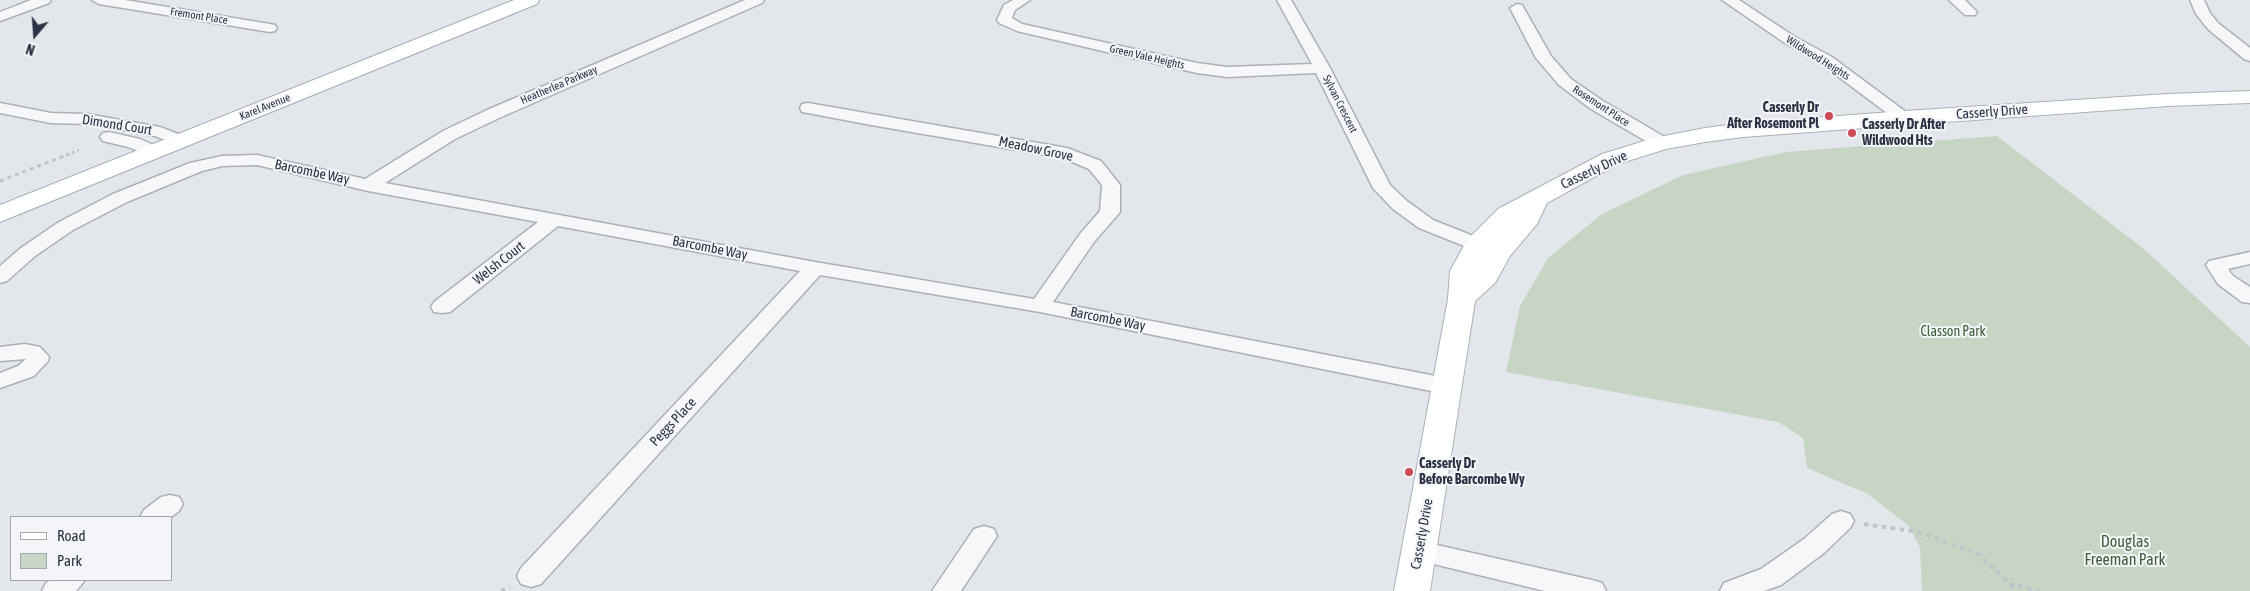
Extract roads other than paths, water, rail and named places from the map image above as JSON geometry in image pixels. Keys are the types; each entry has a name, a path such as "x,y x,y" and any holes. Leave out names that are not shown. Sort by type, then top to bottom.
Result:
{"street":[{"path":"0,17 44,0"},
{"name":"Fremont Place","path":"99,0 270,28"},
{"name":"Karel Avenue","path":"0,214 157,142 384,43 500,5 530,0"},
{"name":"Heatherlea Parkway","path":"368,184 448,135 492,114 757,0"},
{"name":"Green Vale Heights","path":"1023,0 1009,8 1004,20 1018,28 1204,69 1227,72 1322,68"},
{"name":"Sylvan Crescent","path":"1284,0 1322,68 1382,188 1400,205 1426,224 1492,243"},
{"name":"Wildwood Heights","path":"1729,0 1782,35 1826,60 1905,118"},
{"path":"1956,0 1970,12"},
{"path":"2197,0 2203,14 2213,26 2250,56"},
{"name":"Karel Avenue","path":"0,195 134,143 180,141 500,5"},
{"name":"Rosemont Place","path":"1517,8 1544,58 1565,82 1597,105 1662,143"},
{"name":"Casserly Drive","path":"1412,591 1462,299 1485,277 1492,243 1528,219 1536,198 1610,159 1662,143 1743,130 2168,100 2250,97"},
{"name":"Dimond Court","path":"0,108 51,118 87,119 157,142"},
{"name":"Meadow Grove","path":"808,108 1067,153 1095,165 1112,185 1110,212 1087,238 1040,306"},
{"name":"Dimond Court","path":"51,118 69,128 134,143"},
{"name":"Barcombe Way","path":"0,277 28,252 92,210 196,167 222,161 257,160 368,184 814,268 1040,306 1446,386"},
{"name":"Welsh Court","path":"442,307 555,218"},
{"path":"2250,258 2216,265 2225,280 2250,297"},
{"name":"Peggs Place","path":"531,576 814,268"},
{"path":"0,354 25,351 32,352 38,357 37,361 26,371 0,380"},
{"path":"1734,591 1772,577 1814,546 1842,521"},
{"path":"946,591 984,536"},
{"path":"1419,551 1592,591"},
{"path":"56,591 70,581"}],"place":[{"name":"Casserly Dr After Rosemont Pl","path":"1829,116"},
{"name":"Casserly Dr After Wildwood Hts","path":"1852,133"},
{"name":"Casserly Dr Before Barcombe Wy","path":"1409,472"}],"park label":[{"name":"Classon Park","path":"1953,332"},
{"name":"Douglas Freeman Park","path":"2125,551"}]}
